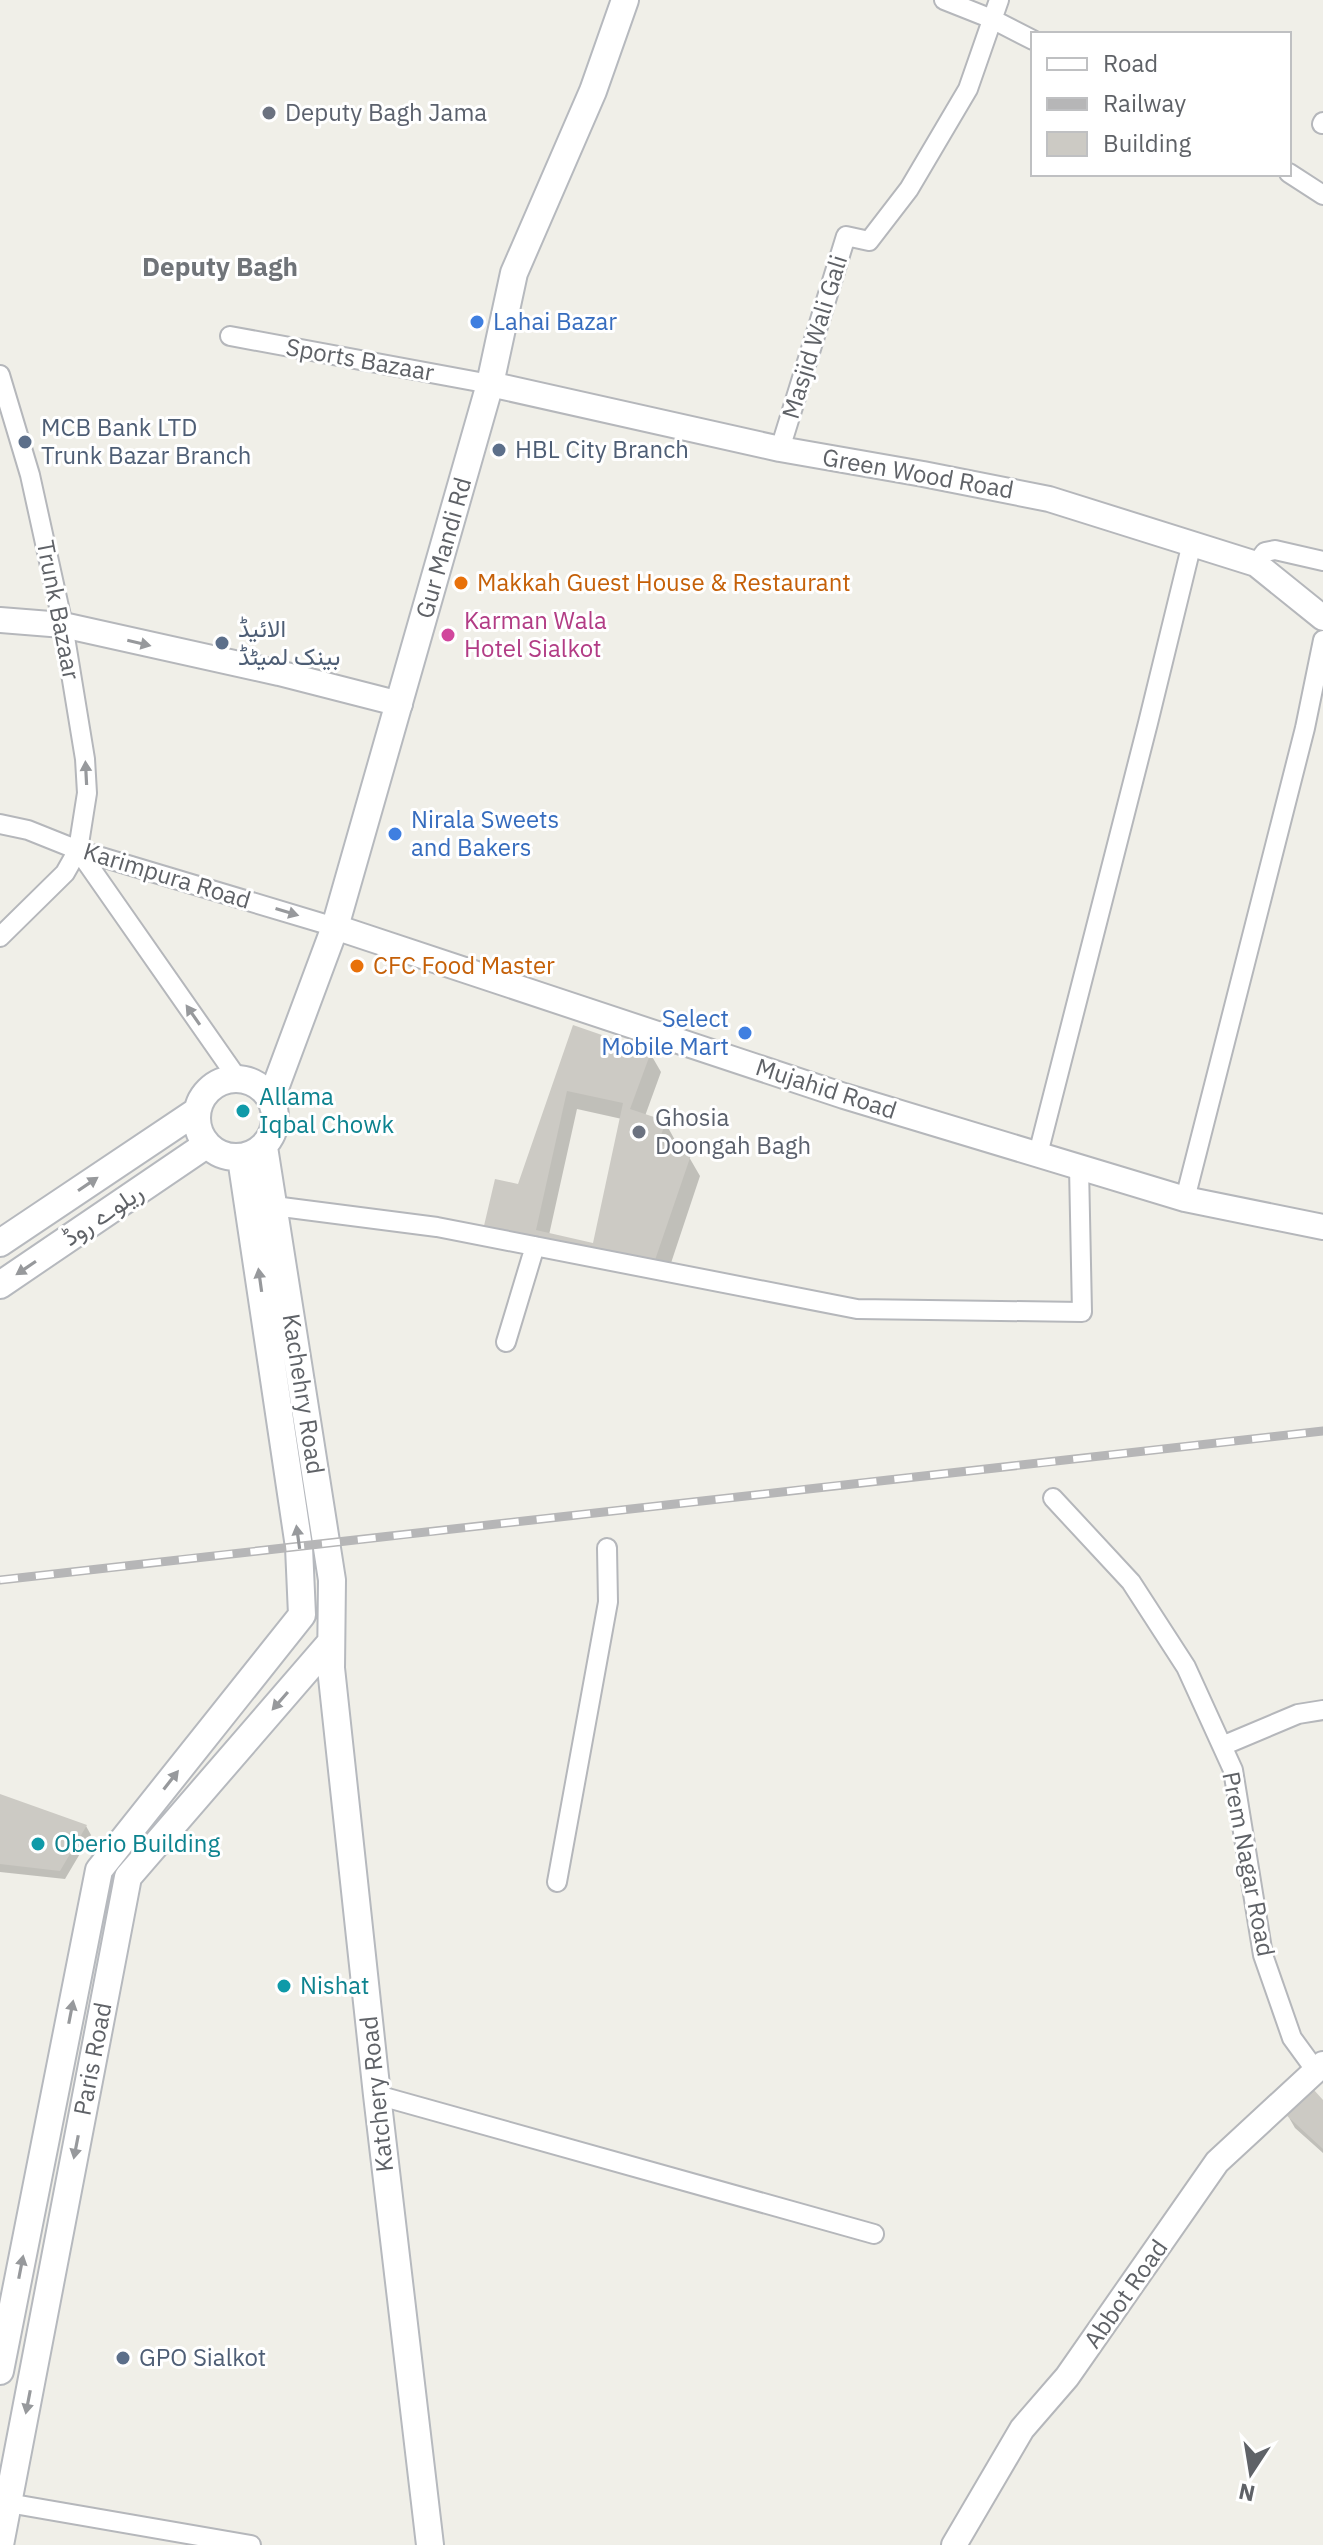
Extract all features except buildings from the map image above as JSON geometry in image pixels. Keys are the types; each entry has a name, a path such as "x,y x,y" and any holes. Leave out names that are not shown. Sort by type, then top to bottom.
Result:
{"main road":[{"name":"Gur Mandi Rd","path":"271,1099 335,927 490,384 514,273 593,91 625,0"},
{"path":"238,1079 251,1082 271,1099 275,1124 272,1136 253,1152 229,1157 216,1153 206,1145 199,1134 197,1111 203,1096 213,1086 224,1080 238,1079"},
{"path":"0,1243 197,1111"},
{"name":"ریلوے روڈ","path":"0,1285 206,1145"},
{"name":"Kachehry Road","path":"253,1152 274,1206 332,1580 331,1642"},
{"name":"Kachehry Road","path":"253,1152 299,1547 302,1615"},
{"name":"Paris Road","path":"0,2371 99,1870 302,1615"},
{"name":"Paris Road","path":"0,2545 128,1877 331,1642"},
{"name":"Katchery Road","path":"331,1642 331,1668 377,2095 430,2545"},
{"path":"121,1842 143,1860"},
{"path":"10,2321 42,2327"}],"street":[{"path":"944,0 1031,39"},
{"name":"Masjid Wali Gali","path":"780,449 846,236 869,241 909,189 968,89 999,0"},
{"path":"1291,174 1323,195"},
{"name":"Sports Bazaar","path":"230,336 490,384"},
{"name":"Trunk Bazaar","path":"0,375 30,475 63,625 85,759 87,793 78,850"},
{"name":"Green Wood Road","path":"490,384 780,449 1049,499 1256,564 1323,618"},
{"path":"1038,1154 1192,543"},
{"path":"1256,564 1265,552 1275,550 1323,561"},
{"path":"0,620 63,625 279,673 400,704"},
{"path":"1185,1199 1305,728 1323,640"},
{"name":"Karimpura Road","path":"0,824 28,830 78,850 335,927"},
{"path":"0,937 65,873 78,850 238,1079"},
{"name":"Mujahid Road","path":"335,927 844,1096 1185,1199 1323,1227"},
{"path":"274,1206 437,1227 857,1309 1082,1312 1079,1167"},
{"path":"506,1342 535,1246"},
{"name":"Prem Nagar Road","path":"1053,1498 1131,1582 1186,1667 1233,1770 1263,1955 1292,2038 1321,2072"},
{"path":"557,1882 608,1602 607,1548"},
{"path":"1222,1746 1298,1714 1323,1710"},
{"name":"Abbot Road","path":"954,2545 1022,2429 1067,2377 1217,2162 1321,2072"},
{"path":"377,2095 874,2234"},
{"path":"8,2503 251,2545"}],"railway":[{"path":"0,1580 1323,1431"}],"place":[{"name":"Deputy Bagh Jama","path":"269,113"},
{"name":"Lahai Bazar","path":"477,322"},
{"name":"MCB Bank LTD Trunk Bazar Branch","path":"25,442"},
{"name":"HBL City Branch","path":"499,450"},
{"name":"Makkah Guest House & Restaurant","path":"461,583"},
{"name":"Karman Wala Hotel Sialkot","path":"448,635"},
{"name":"الائیڈ بینک لمیٹڈ","path":"222,643"},
{"name":"Nirala Sweets and Bakers","path":"395,834"},
{"name":"CFC Food Master","path":"357,966"},
{"name":"Select Mobile Mart","path":"745,1033"},
{"name":"Allama Iqbal Chowk","path":"243,1111"},
{"name":"Ghosia Doongah Bagh","path":"639,1132"},
{"name":"Oberio Building","path":"38,1844"},
{"name":"Nishat","path":"284,1986"},
{"name":"GPO Sialkot","path":"123,2358"}],"district":[{"name":"Deputy Bagh","path":"220,267"}]}
